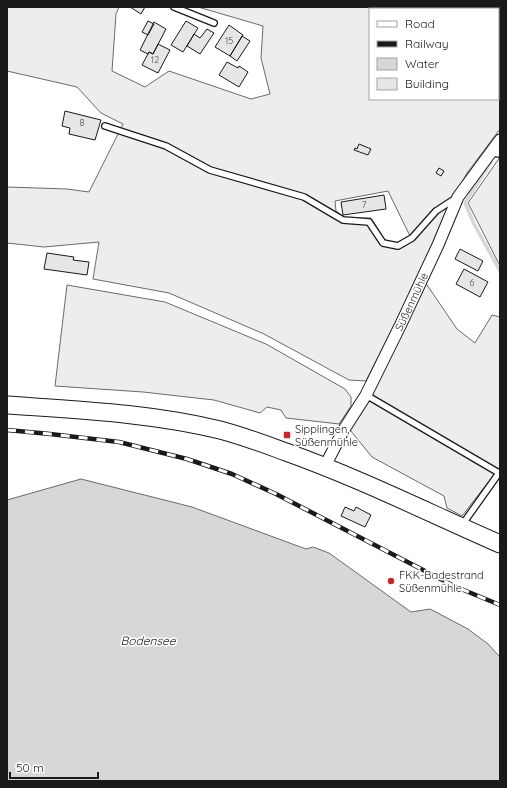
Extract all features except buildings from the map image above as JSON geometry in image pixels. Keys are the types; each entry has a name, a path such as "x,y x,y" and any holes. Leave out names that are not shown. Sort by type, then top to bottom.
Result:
{"main road":[{"path":"7,405 124,414 181,422 220,430 255,440 325,466 500,544"}],"street":[{"name":"Süßenmühle","path":"325,466 343,431 366,395 435,252 458,197 496,153 500,140"}],"lane":[{"path":"174,7 214,23"},
{"path":"105,126 166,146 210,170 304,197 343,220 369,222 383,243 398,246 412,238 436,211 458,197"},
{"path":"366,395 499,473 461,527"}],"shaded area":[{"path":"7,7 119,7 116,14 112,71 145,87 169,71 251,99 270,94 261,58 263,26 198,7 500,7 500,129 467,173 448,208 427,259 366,381 349,380 264,334 169,293 93,279 99,242 44,247 7,243 7,187 67,189 89,192 123,124 101,113 77,87 7,71","holes":["388,191 410,236 397,243 385,240 371,218 345,218 336,211 335,201"]},
{"path":"500,157 500,266 468,203"},
{"path":"425,282 457,329 475,343 492,315 500,317 500,467 462,516 447,508 444,496 372,457 350,430"},
{"path":"67,285 165,302 266,344 345,389 351,397 351,406 339,424 286,418 281,410 267,407 260,413 214,400 143,392 55,386"}],"water":[{"name":"Bodensee","path":"81,479 192,507 306,549 313,547 329,553 411,612 430,609 468,629 488,644 500,657 500,781 7,781 7,500"}],"waterway":[{"path":"491,162 465,203 474,224 500,271"}],"railway":[{"path":"7,430 119,442 187,459 232,474 276,494 454,586 500,605"}],"place":[{"name":"Sipplingen, Süßenmühle","path":"287,435"},
{"name":"FKK-Badestrand Süßenmühle","path":"391,581"}]}
